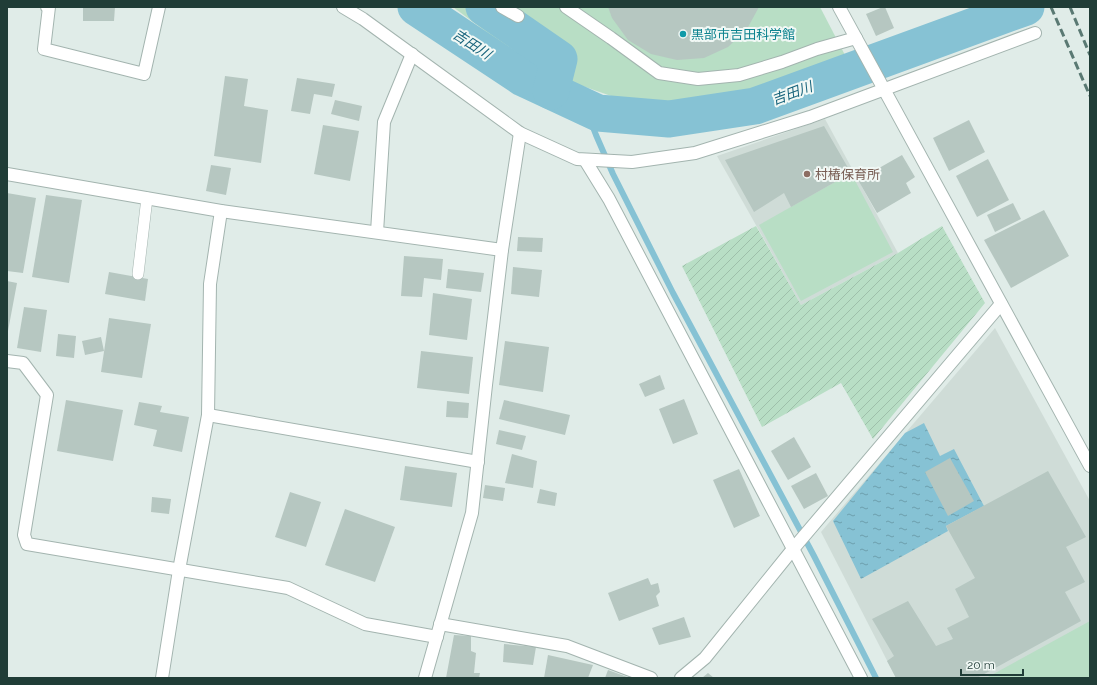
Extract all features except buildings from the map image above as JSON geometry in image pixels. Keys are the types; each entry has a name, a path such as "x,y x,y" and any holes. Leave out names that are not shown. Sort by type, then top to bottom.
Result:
{"street":[{"path":"47,7 49,8 44,49 144,74 159,7"},
{"path":"343,7 363,19 520,133 577,159 632,162 695,153 810,117 1035,33"},
{"path":"502,7 518,16"},
{"path":"566,7 659,73 698,79 739,75 782,62 817,49 856,38"},
{"path":"839,7 1090,466"},
{"path":"377,232 384,122 412,54"},
{"path":"425,678 472,513 502,250 520,133"},
{"path":"585,160 610,199 861,678"},
{"path":"7,174 221,211 502,250"},
{"path":"162,678 179,570 208,415 210,284 221,211"},
{"path":"681,678 705,658 793,549 1001,304"},
{"path":"7,361 23,363 47,395 24,535 27,544 288,588 365,624 437,637"},
{"path":"208,415 478,462"},
{"path":"440,624 567,646 651,678"}],"lane":[{"path":"138,274 147,198"}],"shaded area":[{"path":"825,119 898,253 801,305 717,156"},
{"path":"995,328 1090,501 1090,678 896,678 821,532"}],"green space":[{"path":"453,7 820,7 846,57 807,74 743,94 668,108 614,97 537,70"},
{"path":"851,173 893,252 801,301 759,225"},
{"path":"756,226 801,305 898,253 942,226 985,303 873,439 841,383 762,427 682,266"},
{"path":"1090,621 1090,678 986,678"}],"water":[{"path":"924,423 940,456 954,449 984,506 946,526 948,531 861,579 833,521 905,433"}],"waterway":[{"name":"吉田川","path":"416,7 523,78 598,113 669,119 755,106 1026,7"},
{"name":"吉田川","path":"484,7 559,59 551,91"},
{"path":"585,107 613,174 673,293 814,556 876,678"}],"railway":[{"path":"1051,7 1090,96"},
{"path":"1070,7 1090,55"}],"place":[{"name":"黒部市吉田科学館","path":"683,34"},
{"name":"村椿保育所","path":"807,174"}]}
